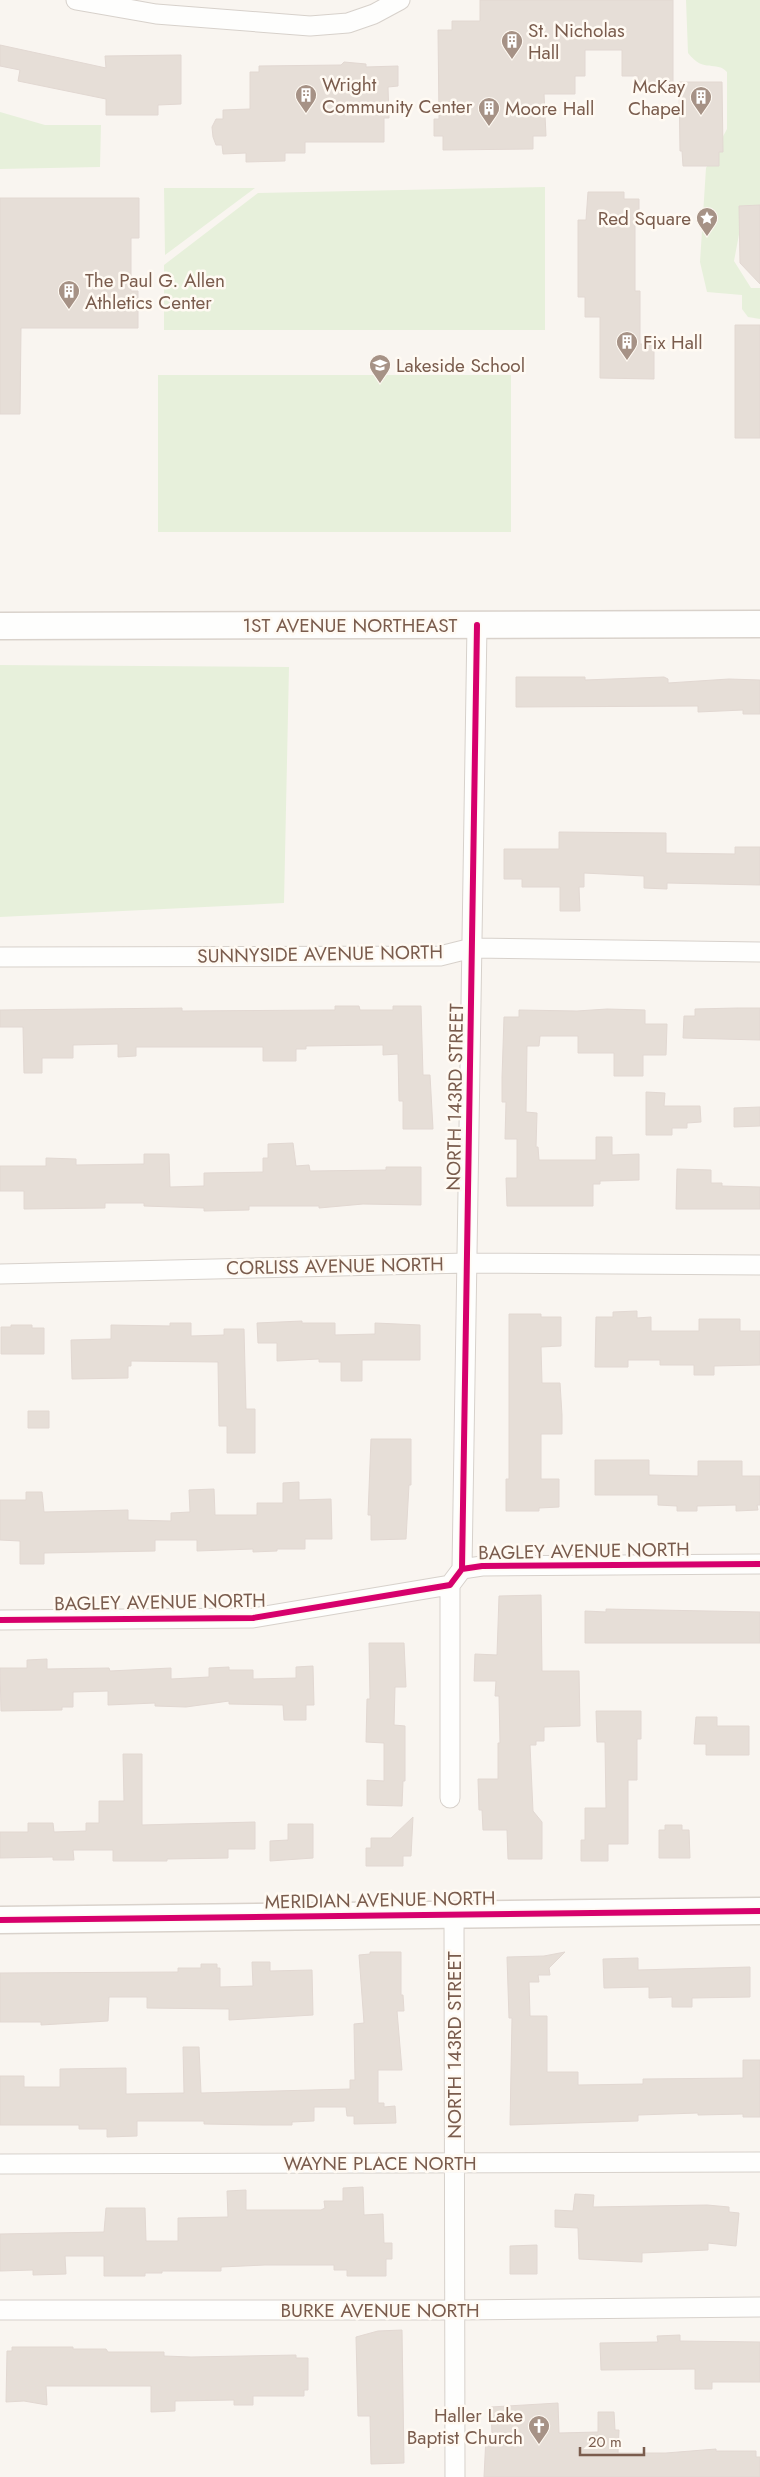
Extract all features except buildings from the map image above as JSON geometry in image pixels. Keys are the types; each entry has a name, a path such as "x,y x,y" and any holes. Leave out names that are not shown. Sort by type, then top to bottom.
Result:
{"street":[{"path":"76,0 156,14 310,26 337,25 360,20 400,0"},
{"name":"1ST AVENUE NORTHEAST","path":"0,626 760,624"},
{"name":"NORTH 143RD STREET","path":"462,1569 476,625"},
{"name":"SUNNYSIDE AVENUE NORTH","path":"0,957 440,956 472,948 760,952"},
{"name":"CORLISS AVENUE NORTH","path":"0,1274 467,1263 760,1265"},
{"name":"BAGLEY AVENUE NORTH","path":"0,1620 252,1618 450,1585 462,1569 498,1565 760,1564"},
{"path":"450,1585 450,1798"},
{"name":"MERIDIAN AVENUE NORTH","path":"0,1920 760,1911"},
{"name":"NORTH 143RD STREET","path":"454,1914 455,2477"},
{"name":"WAYNE PLACE NORTH","path":"0,2164 760,2162"},
{"name":"BURKE AVENUE NORTH","path":"0,2310 454,2310 760,2307"}],"green space":[{"path":"686,0 760,0 760,211 743,213 734,261 751,288 760,288 760,319 748,317 742,309 742,295 707,292 700,262 706,168 727,129 727,72 719,67 699,63 688,53"},
{"path":"0,112 45,125 101,125 100,167 0,169"},
{"path":"545,187 545,330 164,330 164,265 258,193"},
{"path":"164,188 255,188 165,255"},
{"path":"158,375 511,375 511,532 158,532"},
{"path":"0,665 289,667 284,903 0,917"}],"cycle path":[{"path":"462,1569 477,625"},
{"path":"0,1620 253,1618 450,1585 462,1569 482,1566 760,1564"},
{"path":"0,1920 760,1911"}],"place":[{"name":"St. Nicholas Hall","path":"512,60"},
{"name":"Wright Community Center","path":"306,114"},
{"name":"McKay Chapel","path":"701,116"},
{"name":"Moore Hall","path":"489,127"},
{"name":"Red Square","path":"707,237"},
{"name":"The Paul G. Allen Athletics Center","path":"69,310"},
{"name":"Fix Hall","path":"627,361"},
{"name":"Lakeside School","path":"380,384"},
{"name":"Haller Lake Baptist Church","path":"539,2445"}]}
